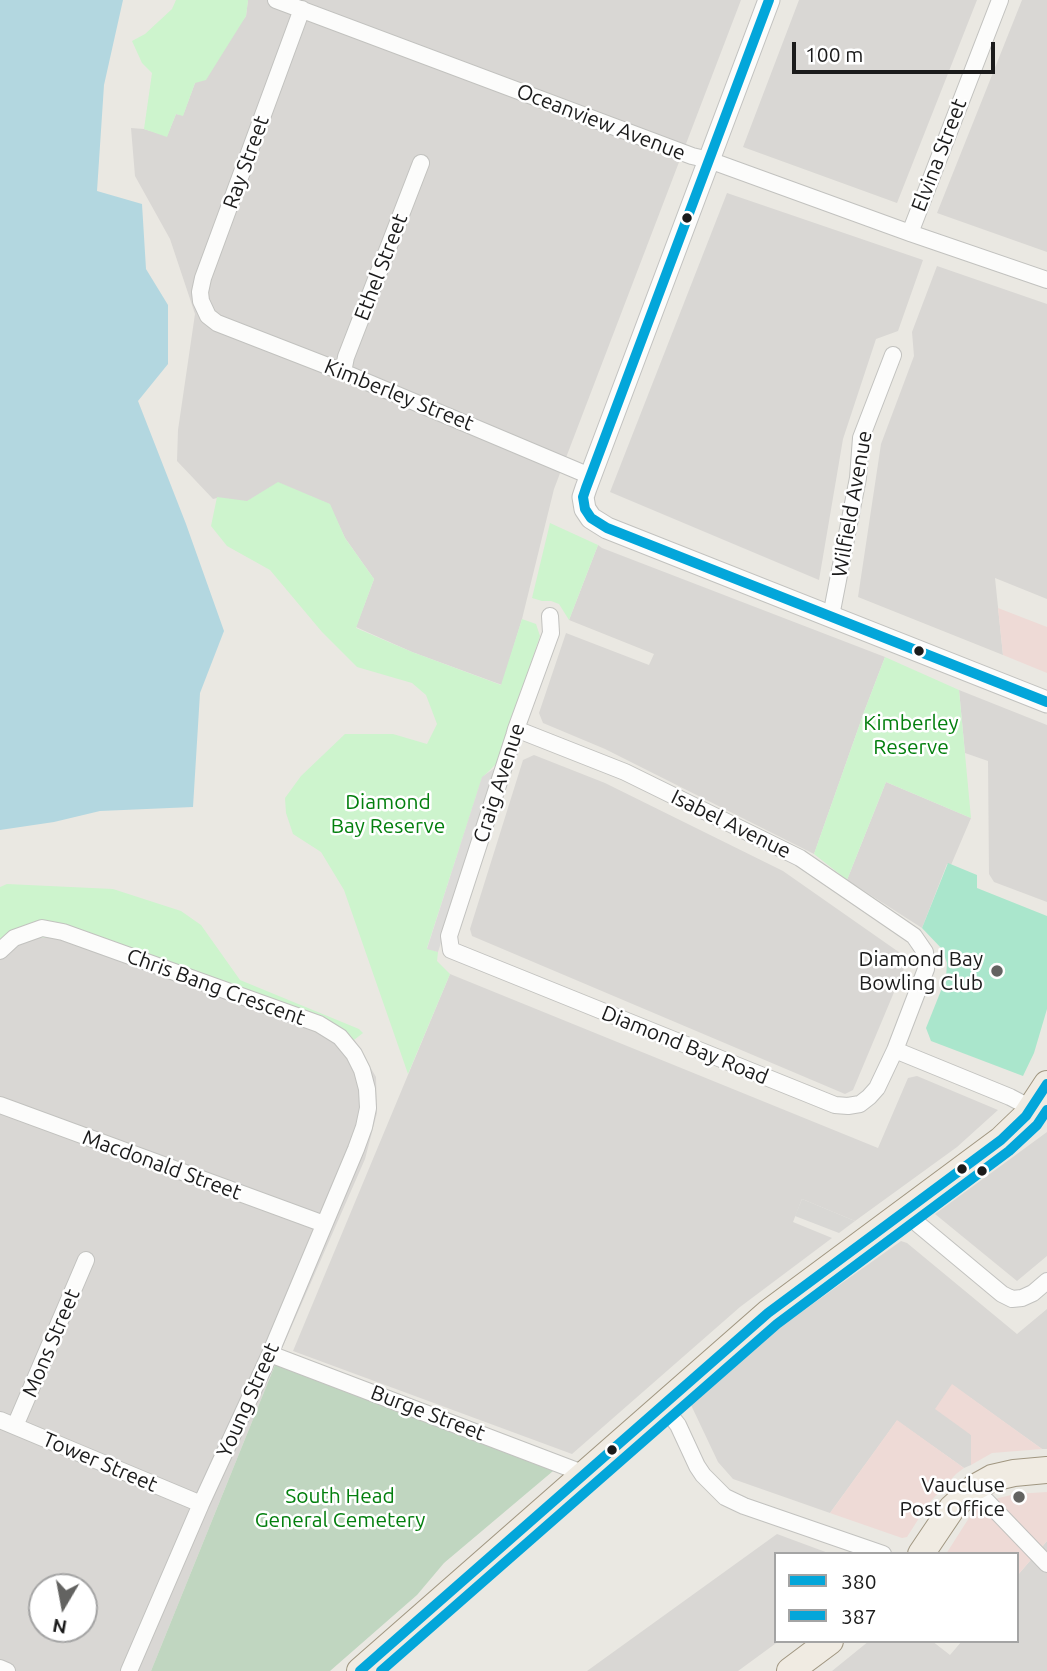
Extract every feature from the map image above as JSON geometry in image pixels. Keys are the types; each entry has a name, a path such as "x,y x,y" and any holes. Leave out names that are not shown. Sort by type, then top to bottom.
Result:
{"main road":[{"path":"360,1671 768,1313 1001,1140 1018,1124 1047,1084"},
{"path":"922,1552 952,1508 974,1488 992,1478 1047,1470"},
{"path":"790,1671 828,1643"}],"street":[{"name":"Oceanview Avenue","path":"276,0 692,156 1047,279"},
{"path":"769,0 590,476 583,497 585,509 591,518 601,525 1047,702"},
{"name":"Elvina Street","path":"910,233 1000,0"},
{"name":"Ray Street","path":"208,316 201,301 203,278 302,9"},
{"name":"Ethel Street","path":"342,372 421,163"},
{"name":"Kimberley Street","path":"208,316 218,323 590,476"},
{"name":"Wilfield Avenue","path":"831,616 858,478 861,438 893,355"},
{"name":"Craig Avenue","path":"451,950 449,936 516,729 551,633 550,616"},
{"name":"Isabel Avenue","path":"516,729 625,772 800,858 914,936 925,952"},
{"name":"Chris Bang Crescent","path":"0,951 14,938 43,928 63,932 319,1024 340,1037 354,1054 362,1070 368,1099 365,1127"},
{"name":"Diamond Bay Road","path":"451,950 835,1105 848,1107 860,1104 877,1088 895,1050 926,969 925,952"},
{"path":"895,1050 1031,1108"},
{"name":"Macdonald Street","path":"0,1105 324,1224"},
{"name":"Young Street","path":"129,1671 270,1354 365,1127"},
{"path":"906,1211 1002,1294 1012,1299 1033,1293 1047,1281"},
{"name":"Mons Street","path":"7,1423 86,1260"},
{"name":"Burge Street","path":"270,1354 585,1474"},
{"path":"662,1405 678,1425 703,1475 725,1497 877,1552"},
{"name":"Tower Street","path":"7,1423 201,1504"},
{"path":"974,1488 1047,1564"},
{"path":"0,1668 7,1671"}],"shaded area":[{"path":"248,0 741,0 554,489 522,619 502,685 412,652 356,627 374,579 345,538 329,504 278,483 247,502 213,499 177,461 178,430 195,314 170,239 135,176 131,128 167,136 176,114 183,115 195,83 246,16"},
{"path":"799,0 977,0 897,203 743,147"},
{"path":"1022,0 1047,0 1047,252 937,213"},
{"path":"727,193 923,260 898,331 876,339 843,439 819,580 610,492"},
{"path":"937,266 1047,304 1047,599 995,578 1003,655 858,597 881,444 914,356 912,332"},
{"path":"598,545 885,657 814,854 605,749 543,723 539,713 566,633 649,665 654,654 569,620"},
{"path":"998,608 1047,627 1047,673 1003,655"},
{"path":"959,690 1047,725 1047,902 994,882 989,874 988,761 965,753"},
{"path":"534,755 605,783 783,871 903,955 905,966 853,1090 845,1094 472,936 470,929 523,760"},
{"path":"496,767 438,952 427,949 482,777"},
{"path":"886,782 971,818 951,865 947,864 922,928 847,880"},
{"path":"73,936 339,1030 355,1041 376,1077 377,1113 365,1159 277,1360 151,1671 0,1671 0,955 33,938"},
{"path":"450,974 878,1148 908,1078 917,1076 998,1110 957,1147 855,1221 802,1199 793,1222 832,1238 740,1307 572,1454 293,1351"},
{"path":"1047,1132 1047,1256 1017,1281 935,1214"},
{"path":"802,1199 855,1221 839,1233 795,1216"},
{"path":"901,1241 907,1243 1017,1334 1047,1309 1047,1449 1042,1449 952,1385 971,1435 971,1465 964,1468 897,1421 830,1513 733,1479 718,1462 691,1405 783,1325"},
{"path":"952,1384 1042,1449 992,1453 971,1465 971,1435 935,1409"},
{"path":"897,1420 964,1468 928,1504 907,1537 902,1538 830,1513"},
{"path":"1047,1492 1047,1541 1019,1574 1019,1552 947,1552 974,1510 995,1499 1015,1494"},
{"path":"777,1534 826,1552 774,1552 774,1643 776,1643 738,1671 587,1671"},
{"path":"1047,1541 1047,1671 832,1671 867,1643 935,1643 950,1655 960,1643 1019,1643 1019,1574"}],"green space":[{"path":"176,0 248,0 246,16 206,80 195,83 183,116 176,114 167,137 144,129 152,73 142,63 132,41 145,34 172,9"},
{"name":"Diamond Bay Reserve","path":"278,482 330,504 345,538 374,579 356,628 501,685 522,619 536,624 540,636 498,762 482,778 427,948 438,952 437,961 450,974 408,1074 344,890 321,852 293,834 286,813 285,798 301,776 345,734 393,734 427,744 437,724 426,695 412,683 357,667 322,632 270,570 227,546 211,526 217,497 247,501"},
{"path":"550,523 598,545 569,620 559,604 532,598"},
{"name":"Kimberley Reserve","path":"885,657 959,690 971,818 886,782 847,880 814,854"},
{"name":"Diamond Bay Bowling Club","path":"948,863 977,875 977,888 1047,916 1047,1009 1034,1053 1023,1076 931,1041 926,1028 946,978 947,963 942,949 922,928"},
{"path":"7,884 113,889 181,911 201,925 240,980 363,1033 354,1040 339,1030 73,936 33,938 0,955 0,887"},
{"name":"South Head General Cemetery","path":"277,1360 559,1466 444,1563 417,1595 330,1671 151,1671"}],"water":[{"path":"0,0 123,0 104,85 97,191 142,204 146,269 168,305 168,364 138,401 224,631 200,693 193,807 100,811 54,822 0,830"}],"transit line":[{"name":"380","path":"769,0 586,488 583,497 585,509 591,518 607,528 1047,702"},
{"name":"380","path":"360,1671 768,1313 1001,1140 1026,1116 1047,1084"},
{"name":"387","path":"381,1671 777,1324 1009,1151 1037,1125 1047,1110"}],"place":[{"name":"Diamond Bay Bowling Club","path":"997,971"},
{"name":"Vaucluse Post Office","path":"1019,1497"}]}
